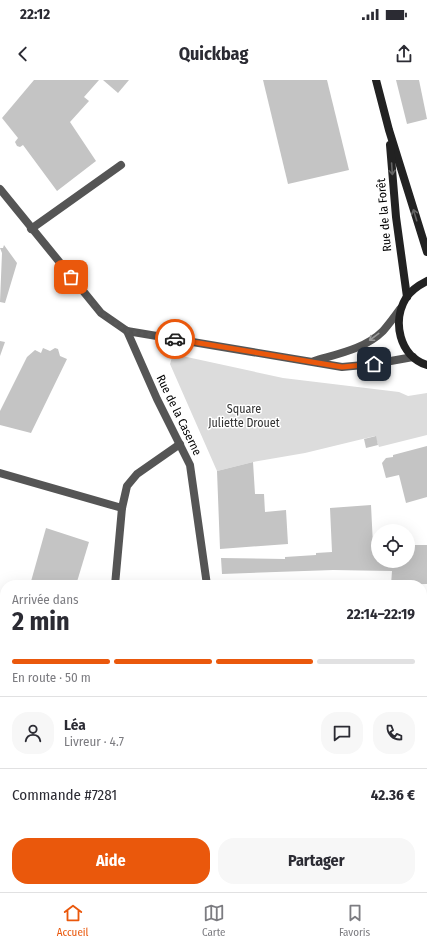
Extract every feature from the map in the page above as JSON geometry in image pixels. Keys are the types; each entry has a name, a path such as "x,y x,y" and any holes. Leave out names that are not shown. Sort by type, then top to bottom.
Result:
{"main road":[{"name":"Rue de la Forêt","path":"376,80 389,130 427,252"},
{"name":"Rue de la Forêt","path":"389,130 396,217 407,297"},
{"path":"427,281 416,287 407,297 400,309 398,322 400,336 405,348 413,357 427,365"}],"street":[{"path":"31,229 121,165"},
{"path":"0,189 31,229 101,313 127,331 342,367 374,364 413,357"},
{"path":"312,362 343,353 367,343 382,331 400,309"},
{"name":"Rue de la Caserne","path":"127,331 157,399 190,466 206,580"},
{"path":"115,580 122,508 127,486 137,474 180,444"},
{"path":"0,472 122,508"}],"green space":[{"name":"Square Juliette Drouet","path":"173,354 283,378 399,392 408,396 427,393 427,435 379,447 375,436 305,453 253,462 217,471 170,364"}],"building":[{"path":"34,80 99,80 84,97 89,101 70,122 96,161 57,191 23,145 20,147 17,146 15,142 18,138 2,118"},
{"path":"103,80 129,80 118,93"},
{"path":"263,80 327,80 349,170 288,184"},
{"path":"396,80 419,80 427,119 407,124"},
{"path":"4,245 17,263 5,303 0,302 2,253 0,248 3,248"},
{"path":"0,341 5,342 0,356"},
{"path":"43,348 50,351 55,348 58,349 60,356 67,359 31,433 0,425 0,411 27,357 35,350 41,353"},
{"path":"376,436 378,445 366,448 364,439"},
{"path":"427,446 427,497 406,503 399,475 386,478 382,463 386,458 393,457 393,455"},
{"path":"253,462 255,494 264,494 265,512 286,510 288,544 220,549 217,471"},
{"path":"371,505 371,568 415,568 415,545 427,545 427,580 391,580 392,571 333,570 222,574 221,558 285,559 285,557 316,555 316,553 332,552 330,508"},
{"path":"46,528 89,542 78,580 31,580"}],"way so far":[{"path":"71,277 101,313 127,331 175,339"}],"route":[{"path":"175,339 342,367 374,364"}]}
